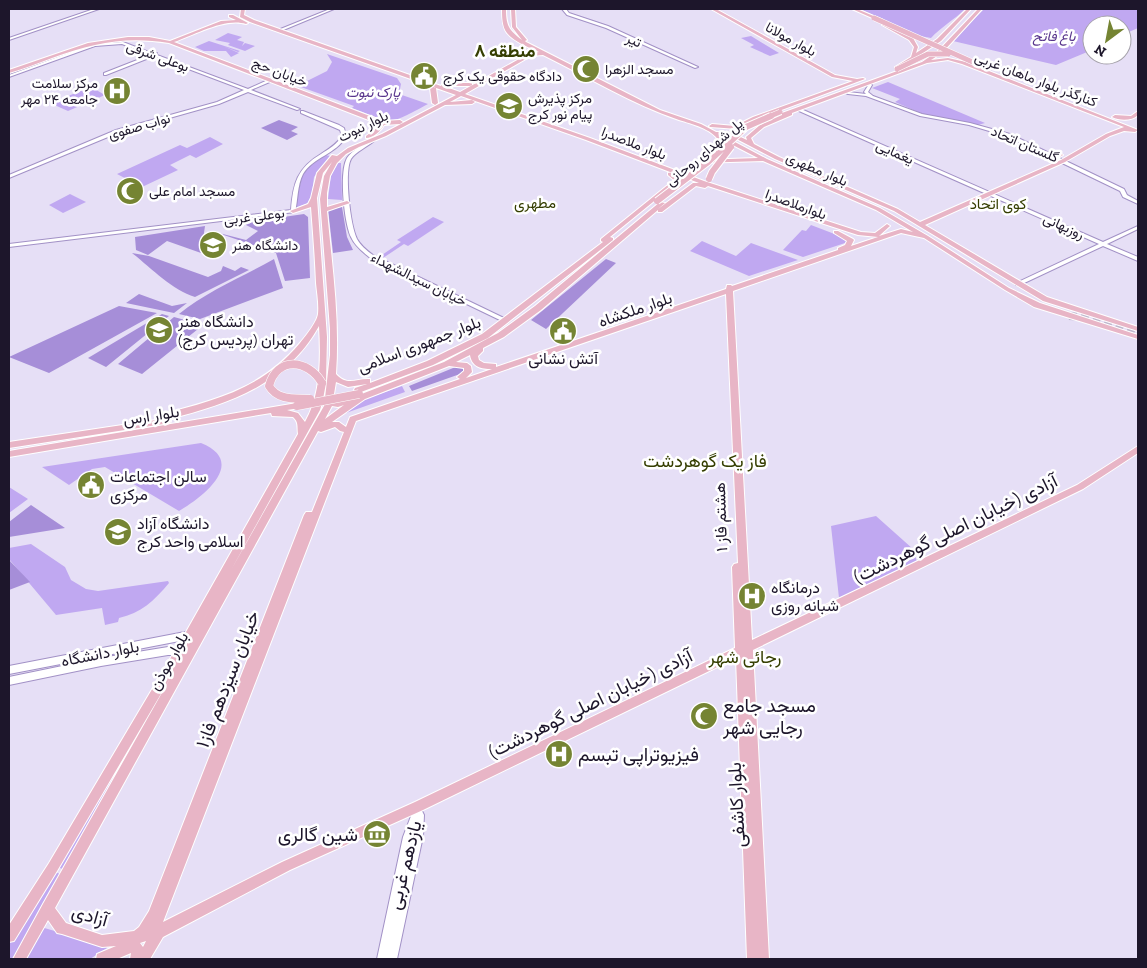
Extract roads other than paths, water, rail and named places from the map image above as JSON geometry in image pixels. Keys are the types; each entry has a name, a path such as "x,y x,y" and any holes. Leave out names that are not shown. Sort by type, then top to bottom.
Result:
{"main road":[{"name":"بلوار ملاصدرا","path":"241,9 244,18 297,38"},
{"path":"171,40 235,15 241,9"},
{"path":"504,9 504,18 508,32 524,48 524,53 534,51 530,55"},
{"name":"بلوار مطهری","path":"513,9 514,27 521,37 529,42 659,108 712,126 822,179 926,237 990,279 1037,305 1138,337"},
{"name":"بلوار مولانا","path":"706,9 831,77 860,80"},
{"name":"بلوار مولانا","path":"713,9 831,77"},
{"path":"849,9 913,41 922,43 926,41 874,18"},
{"path":"857,9 977,64"},
{"path":"712,126 730,129 742,126 755,118 827,91 889,71 896,71 935,40 969,9"},
{"path":"877,78 924,63 934,56 980,9"},
{"name":"بلوار ملاصدرا","path":"232,15 245,22 297,38 456,94 479,100 708,187"},
{"path":"171,40 226,21 245,22"},
{"name":"بلوار مطهری","path":"508,32 520,41 658,111 699,125 765,160 890,207 1018,284 1054,302 1138,329"},
{"name":"خیابان حج","path":"9,72 23,65 88,43 107,39 143,37 171,40 382,123"},
{"path":"921,38 935,40"},
{"path":"935,40 937,46 947,42"},
{"path":"913,41 916,47 913,56"},
{"path":"947,42 948,47 961,55"},
{"path":"920,51 934,48 938,52 934,56"},
{"path":"964,63 945,54 948,52 961,55 1005,72 1012,78"},
{"name":"بلوار نبوت","path":"472,85 524,53"},
{"path":"530,55 546,53"},
{"path":"742,126 738,131 747,135 771,122 800,110 870,85 924,55 934,53 953,55 1012,78 1115,121 1123,129"},
{"name":"بلوار نبوت","path":"319,401 322,383 323,311 314,198 320,173 331,158 370,140 530,55"},
{"name":"کنارگذر بلوار ماهان غربی","path":"924,63 942,59 964,63 1105,118 1137,128"},
{"path":"877,78 889,71"},
{"path":"827,91 832,86 831,77"},
{"name":"پل شهدای روحانی","path":"610,243 759,124 877,78"},
{"path":"472,102 438,104 436,87 472,85 479,100"},
{"path":"1023,86 1137,128"},
{"name":"بلوار ملاصدرا","path":"456,94 472,102 660,167 867,236 877,235 888,226"},
{"name":"بلوار نبوت","path":"370,140 400,122 438,104"},
{"path":"921,224 1062,158 1115,121 1132,118 1138,114"},
{"path":"1105,118 1137,128"},
{"path":"1137,128 1138,118"},
{"path":"1115,121 1122,120 1137,128"},
{"path":"370,140 382,123 400,122"},
{"path":"699,125 822,179"},
{"path":"1050,155 1062,158 1069,156 1123,129 1137,128"},
{"path":"754,132 748,138 756,148"},
{"path":"716,133 722,141 712,152 741,159"},
{"path":"660,167 687,172 695,169 728,147"},
{"path":"728,147 722,161 709,173 708,178 717,184 751,198"},
{"name":"بلوار نبوت","path":"333,374 334,337 323,200 325,181 332,166 348,149"},
{"path":"1069,156 1073,165"},
{"path":"699,162 741,159 765,160"},
{"path":"590,255 596,246 671,186 678,178 668,172"},
{"path":"600,257 685,191 698,184 708,187"},
{"path":"671,186 684,186 686,188 685,191"},
{"name":"بلوارملاصدرا","path":"708,187 836,232 867,241 877,240"},
{"path":"292,212 310,205 314,198"},
{"path":"323,200 347,203"},
{"path":"324,210 347,203"},
{"path":"292,212 306,210 316,214"},
{"path":"878,210 887,220 888,226 895,226 901,231 926,237"},
{"path":"829,223 844,231 836,232"},
{"name":"بلوار ملکشاه","path":"353,419 563,345 901,231"},
{"name":"بلوار ملکشاه","path":"727,289 850,244 849,237 836,232"},
{"name":"بلوار جمهوری اسلامی","path":"360,394 393,386 448,364 481,347 506,321 590,255 610,243"},
{"name":"بلوار جمهوری اسلامی","path":"333,374 339,381 348,384 366,381 428,359 472,337 496,333 532,312 600,257 610,243"},
{"path":"974,268 984,268 985,263"},
{"path":"990,279 988,274 990,272 1002,274"},
{"path":"320,274 329,273"},
{"name":"هشتم فاز ۱","path":"727,289 734,489 744,649"},
{"name":"هشتم فاز ۱","path":"727,289 744,649"},
{"path":"523,308 526,312 532,312"},
{"path":"102,435 218,403 250,389 299,352 308,342 323,311"},
{"path":"348,384 339,391 341,397 350,399 433,367 496,333"},
{"path":"481,347 474,355 474,360 480,366 493,366"},
{"name":"بلوار ملکشاه","path":"343,428 347,419 352,414 461,376 543,352"},
{"path":"448,364 458,363 467,366 468,372 461,376"},
{"path":"322,383 313,370 301,364 286,366 272,375 268,386 274,393 285,397 343,404 360,394"},
{"name":"بلوار موذن","path":"9,936 53,867 190,635 302,434 333,374"},
{"path":"297,404 360,394"},
{"path":"297,404 360,394"},
{"path":"314,431 360,394"},
{"name":"بلوار موذن","path":"19,959 240,567 314,431 319,401"},
{"name":"بلوار ارس","path":"9,454 102,435 297,404"},
{"path":"102,435 129,436 280,414 299,418 302,422 302,434"},
{"name":"خیابان سیزدهم فاز۱","path":"102,959 128,941 154,927 353,419"},
{"path":"314,431 336,424 343,428"},
{"name":"خیابان سیزدهم فاز۱","path":"154,927 180,849 343,428"},
{"name":"بلوار ارس","path":"9,445 102,435"},
{"path":"29,450 27,446 33,442"},
{"name":"آزادی (خیابان اصلی گوهردشت)","path":"154,927 419,806 1080,487 1138,449"},
{"name":"بلوار کاشفی","path":"744,649 754,959"},
{"name":"بلوار کاشفی","path":"750,791 763,959"},
{"name":"آزادی","path":"48,908 62,928 102,941 128,941 134,945 139,957"},
{"path":"139,957 154,927"}],"street":[{"path":"9,39 97,9"},
{"path":"280,30 332,9"},
{"name":"تیر","path":"565,11 696,67"},
{"name":"بوعلی شرقی","path":"9,72 87,47 122,42 249,90"},
{"path":"105,74 156,54"},
{"name":"نواب صفوی","path":"9,177 118,131 218,104 271,80"},
{"path":"870,85 866,92 874,98"},
{"name":"بوعلی غربی","path":"9,246 292,212 295,186 301,172 316,158 340,143 344,132 337,126 249,90"},
{"name":"گلستان اتحاد","path":"848,93 874,98 921,115 989,128 1008,134 1050,155"},
{"name":"یغمایی","path":"800,110 990,193"},
{"name":"خیابان سیدالشهداء","path":"370,140 348,158 346,166 347,203 351,233 356,245 362,251 506,321"},
{"name":"گلستان اتحاد","path":"1062,158 1122,190 1125,196 1138,203"},
{"name":"روزبهانی","path":"990,193 1138,259"},
{"path":"1018,284 1138,227"},
{"name":"بلوار دانشگاه","path":"9,670 190,635"},
{"path":"168,651 176,643 169,639"},
{"name":"بلوار دانشگاه","path":"9,681 168,651 180,651"},
{"name":"یازدهم غربی","path":"392,959 419,806"},
{"name":"یازدهم غربی","path":"382,959 413,836"}],"tunnel":[{"path":"1069,316 1087,317 1138,334"}],"place":[{"name":"مسجد الزهرا","path":"586,69"},
{"name":"دادگاه حقوقی یک کرج","path":"424,76"},
{"name":"مرکز سلامت جامعه ۲۴ مهر","path":"117,91"},
{"name":"مرکز پذیرش پیام نور کرج","path":"509,106"},
{"name":"مسجد امام علی","path":"130,191"},
{"name":"دانشگاه هنر","path":"213,245"},
{"name":"دانشگاه هنر تهران (پردیس کرج)","path":"159,330"},
{"name":"آتش نشانی","path":"563,331"},
{"name":"سالن اجتماعات مرکزی","path":"91,485"},
{"name":"دانشگاه آزاد اسلامی واحد کرج","path":"118,532"},
{"name":"درمانگاه شبانه روزی","path":"752,596"},
{"name":"مسجد جامع رجایی شهر","path":"704,716"},
{"name":"فیزیوتراپی تبسم","path":"559,754"},
{"name":"شین گالری","path":"377,834"}],"district":[{"name":"منطقه ۸","path":"505,51"},
{"name":"مطهری","path":"535,203"},
{"name":"کوی اتحاد","path":"998,204"},
{"name":"فاز یک گوهردشت","path":"705,461"},
{"name":"رجائی شهر","path":"745,657"}],"park label":[{"name":"باغ فاتح","path":"1054,36"},
{"name":"پارک نبوت","path":"373,92"}]}
